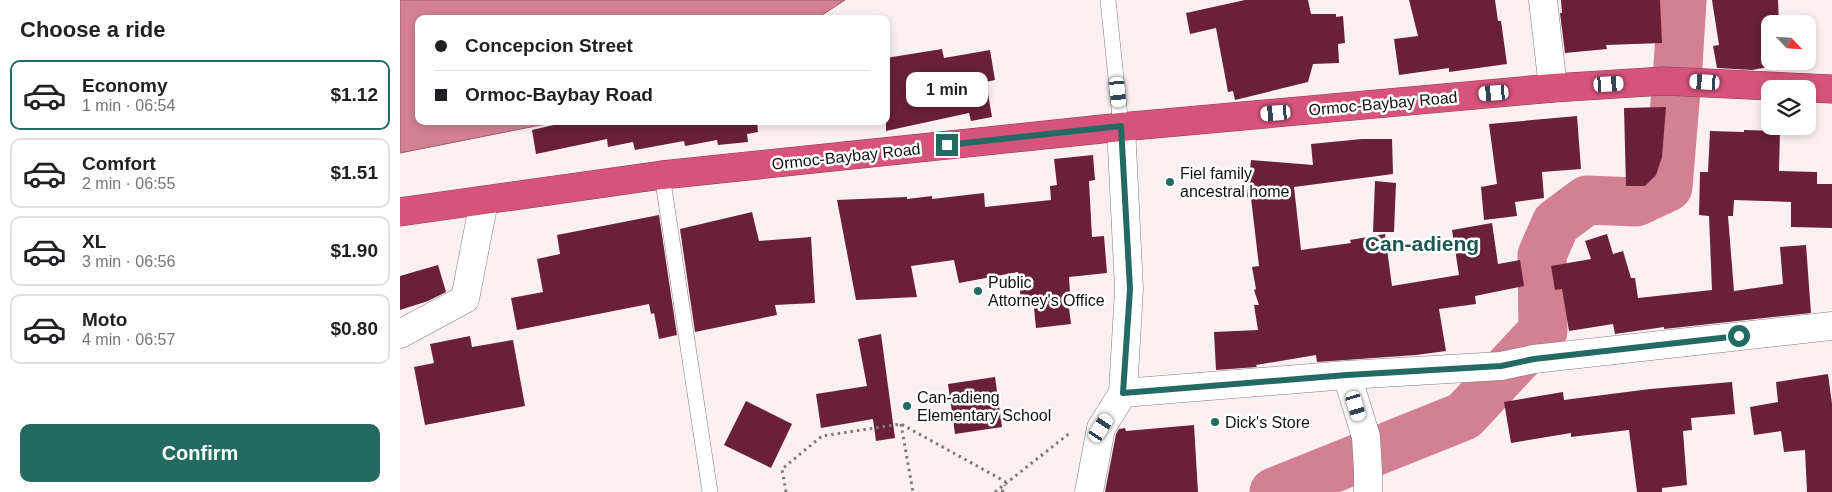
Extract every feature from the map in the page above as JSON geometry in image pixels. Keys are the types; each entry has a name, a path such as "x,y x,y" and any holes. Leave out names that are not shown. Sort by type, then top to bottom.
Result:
{"highway":[{"name":"Ormoc-Baybay Road","path":"400,212 662,175 1121,126 1553,88 1676,81 1832,89"}],"street":[{"path":"1543,0 1553,88"},
{"path":"1089,492 1101,428 1123,393 1130,289 1121,126"},
{"path":"400,334 465,299 484,201"},
{"path":"1123,393 1347,375 1501,366 1534,359 1832,326"},
{"path":"1347,375 1366,437 1370,487"}],"lane":[{"path":"1108,0 1121,126"},
{"path":"662,175 710,492"}],"path":[{"path":"786,492 782,470 822,436 901,424 1006,482"},
{"path":"901,424 913,492"},
{"path":"995,492 1077,427"},
{"path":"1002,492 1006,482"}],"shaded area":[{"path":"400,0 845,0 822,15 415,15 415,125 541,125 400,153"}],"building":[{"path":"1245,0 1308,0 1311,14 1336,14 1336,17 1343,16 1345,43 1338,44 1339,63 1313,64 1308,82 1235,100 1233,91 1228,92 1216,28 1190,34 1186,13"},
{"path":"1409,0 1495,0 1498,21 1501,21 1507,64 1449,72 1449,68 1399,75 1394,39 1418,36"},
{"path":"1561,0 1660,0 1662,43 1606,45 1607,49 1565,53 1560,13 1562,13"},
{"path":"1712,0 1778,0 1779,15 1761,15 1761,68 1752,70 1717,68 1713,46 1719,45"},
{"path":"942,49 944,58 990,50 995,80 986,82 992,117 971,121 969,113 886,131 886,125 890,125 890,57"},
{"path":"1666,107 1662,157 1656,175 1645,186 1626,186 1624,108"},
{"path":"1577,116 1581,169 1542,172 1544,198 1515,202 1517,216 1484,220 1481,187 1497,184 1489,124"},
{"path":"554,125 757,125 758,132 747,134 748,142 718,145 717,140 685,146 684,141 635,150 633,142 608,147 607,139 536,154 532,130"},
{"path":"1744,130 1761,130 1761,135 1780,135 1779,171 1817,172 1817,184 1832,184 1832,228 1791,227 1791,202 1734,200 1733,216 1728,216 1734,291 1783,284 1780,247 1806,245 1811,313 1664,329 1664,327 1615,334 1613,324 1569,331 1562,289 1555,290 1551,266 1591,259 1585,241 1607,234 1613,254 1623,251 1631,278 1635,278 1638,298 1712,290 1709,216 1699,215 1700,172 1708,172 1710,131 1744,132"},
{"path":"1362,139 1392,139 1393,174 1294,187 1301,250 1351,243 1350,240 1385,234 1392,286 1459,275 1452,230 1492,223 1498,264 1520,260 1524,286 1475,296 1476,304 1439,309 1446,351 1317,362 1316,355 1256,365 1257,367 1216,370 1214,332 1258,330 1254,305 1259,305 1254,290 1256,289 1252,267 1259,266 1251,198 1247,197 1251,160 1313,165 1311,144"},
{"path":"1093,155 1095,180 1089,181 1092,237 1104,236 1107,273 1069,277 1070,293 1067,293 1071,324 1036,328 1033,298 1021,300 1018,272 959,283 954,260 911,266 917,297 856,300 837,200 907,197 907,199 932,196 932,199 984,193 985,207 1051,200 1050,186 1057,185 1054,159"},
{"path":"1375,181 1396,183 1394,232 1373,232"},
{"path":"752,212 759,241 811,237 815,303 775,305 777,315 695,332 680,229"},
{"path":"659,215 677,335 659,339 654,313 651,314 649,304 517,330 511,298 543,292 537,259 560,254 557,235"},
{"path":"438,265 446,292 428,301 400,310 400,276"},
{"path":"881,334 895,438 876,441 873,419 821,428 816,394 867,386 858,339"},
{"path":"470,336 472,347 513,340 525,406 425,425 414,367 434,363 430,344"},
{"path":"1828,374 1832,404 1832,492 1807,492 1805,450 1784,452 1781,431 1754,435 1750,407 1778,402 1776,382"},
{"path":"995,377 1002,427 955,434 948,384"},
{"path":"1732,382 1735,414 1691,418 1692,430 1683,431 1687,485 1662,488 1662,492 1637,492 1629,430 1571,437 1571,433 1511,443 1504,402 1563,392 1564,400 1650,389"},
{"path":"746,401 792,424 771,468 724,445"},
{"path":"1194,425 1198,492 1105,492 1116,434 1119,429 1125,428 1126,431"}],"waterway":[{"path":"1274,492 1464,416 1543,331 1542,255 1556,223 1587,200 1636,202 1668,187 1682,0"}],"place":[{"name":"Fiel family ancestral home","path":"1170,182"},
{"name":"Public Attorney's Office","path":"978,291"},
{"name":"Can-adieng Elementary School","path":"907,406"},
{"name":"Dick's Store","path":"1215,422"}],"district":[{"name":"Can-adieng","path":"1422,244"}],"route":[{"path":"947,145 1121,126 1130,289 1123,393 1347,375 1501,366 1534,359 1739,336"}]}
